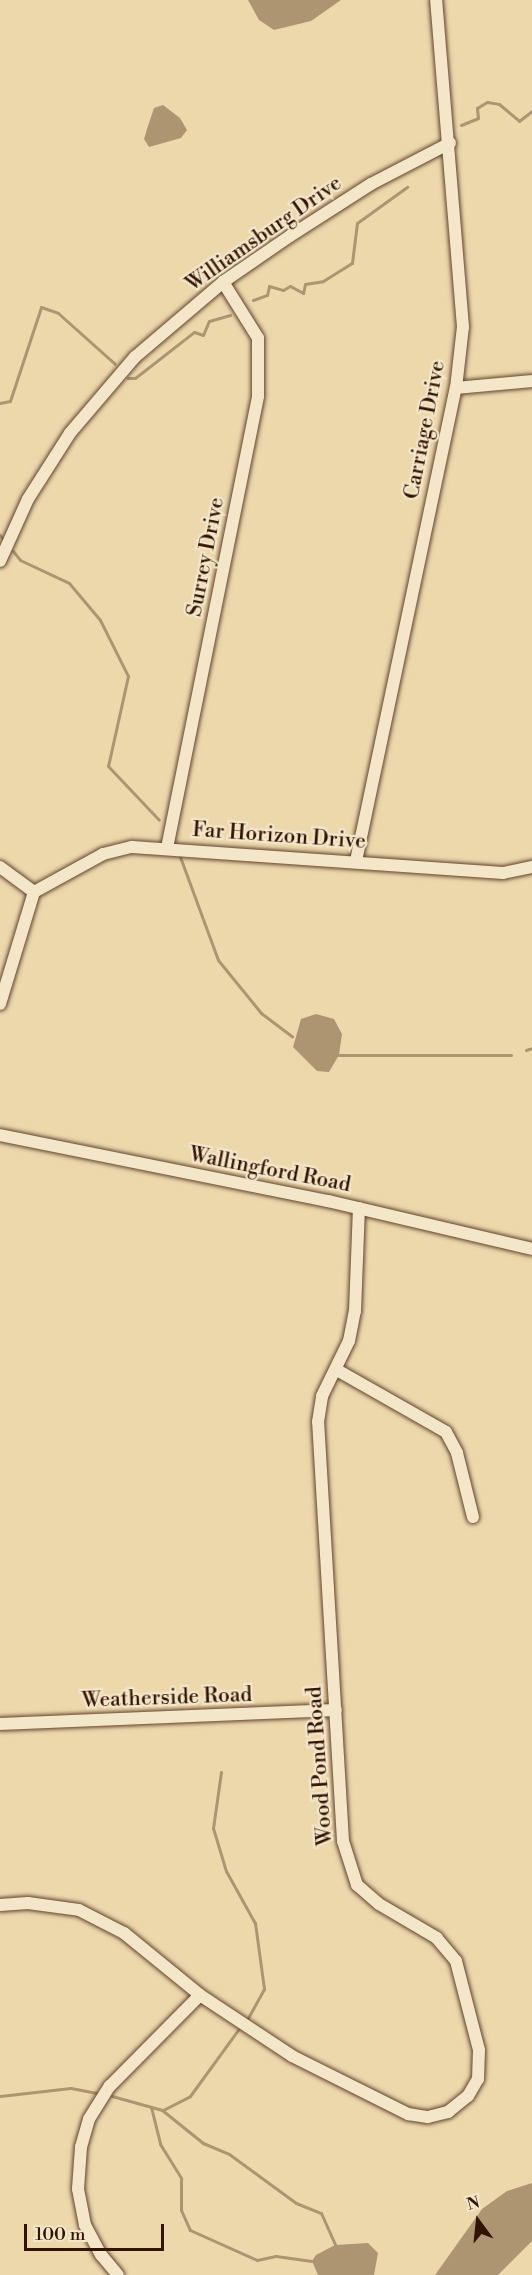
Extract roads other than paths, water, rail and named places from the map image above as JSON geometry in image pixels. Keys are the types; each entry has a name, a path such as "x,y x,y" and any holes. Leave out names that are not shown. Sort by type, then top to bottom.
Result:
{"street":[{"name":"Carriage Drive","path":"356,861 456,388 462,327 450,143 436,0"},
{"name":"Williamsburg Drive","path":"0,561 28,499 70,433 135,357 223,282 371,184 450,143"},
{"name":"Surrey Drive","path":"167,848 258,396 258,338 223,282"},
{"path":"456,388 532,381"},
{"name":"Far Horizon Drive","path":"34,892 104,854 132,847 503,873 532,867"},
{"path":"0,867 34,892 0,1004"},
{"name":"Wallingford Road","path":"0,1135 359,1208 532,1249"},
{"name":"Wood Pond Road","path":"0,1905 28,1903 79,1910 124,1933 200,1995 292,2056 408,2114 428,2117 448,2112 468,2096 478,2079 480,2050 456,1961 426,1929 378,1904 357,1885 349,1869 343,1841 318,1422 322,1396 337,1370 355,1311 359,1208"},
{"path":"337,1370 446,1432 457,1453 473,1517"},
{"name":"Weatherside Road","path":"0,1724 336,1710"},
{"path":"118,2275 101,2255 85,2225 78,2189 81,2147 89,2119 110,2086 200,1995"}],"waterway":[{"path":"461,125 478,118 477,108 487,102 499,104 519,121 532,111"},
{"path":"253,300 267,295 269,286 283,290 290,286 303,293 305,284 323,281 352,263 357,223 407,187"},
{"path":"0,403 10,401 41,307 58,313 115,364"},
{"path":"128,378 135,378 194,332 203,335 209,321 230,315"},
{"path":"13,551 20,560 69,583 100,620 128,676 108,766 159,820"},
{"path":"179,854 218,960 261,1013 292,1036"},
{"path":"526,1050 532,1048"},
{"path":"339,1055 511,1055"},
{"path":"221,1772 213,1828 226,1871 255,1923 264,1989 248,2018"},
{"path":"163,2110 190,2096 238,2030"},
{"path":"0,2096 71,2088 97,2093"},
{"path":"112,2096 162,2110 203,2143 229,2154 296,2203 321,2213 335,2245"},
{"path":"151,2107 160,2144 181,2178 181,2210 190,2230 257,2260 276,2256 312,2261"}]}
